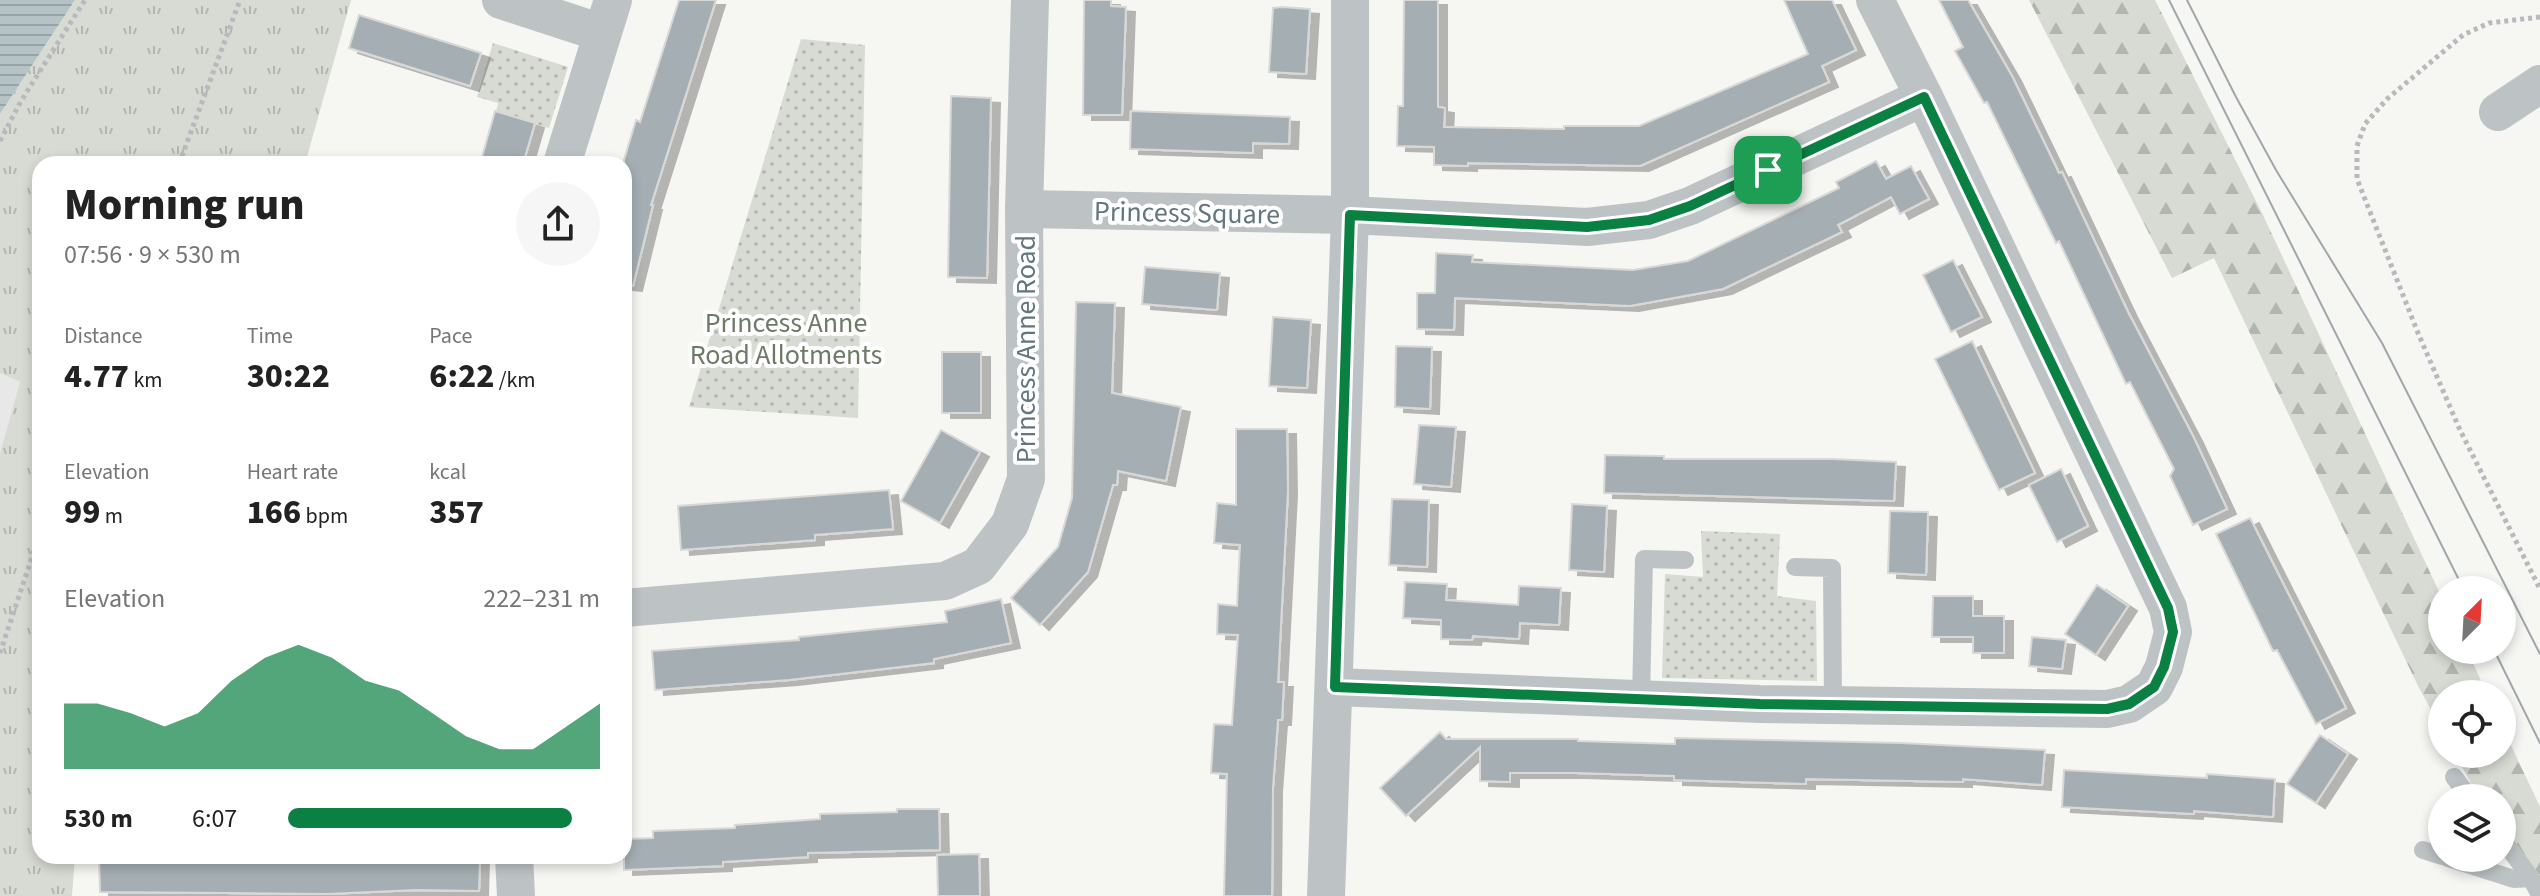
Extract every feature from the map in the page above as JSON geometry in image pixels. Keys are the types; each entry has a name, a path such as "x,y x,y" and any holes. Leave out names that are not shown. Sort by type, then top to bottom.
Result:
{"street":[{"path":"501,0 607,17 564,156"},
{"name":"Princess Anne Road","path":"632,607 945,581 978,566 1010,524 1026,479 1024,209 1030,0"},
{"path":"1326,896 1350,215 1350,0"},
{"path":"1335,687 1641,700 2107,709 2129,704 2154,687 2164,667 2173,632 2168,608 1875,0"},
{"path":"2498,112 2540,84"},
{"name":"Princess Square","path":"1024,209 1350,215 1587,227 1649,220 1690,206 1924,97"},
{"path":"514,864 516,896"}],"lane":[{"path":"1641,700 1644,559 1685,560"},
{"path":"1795,567 1832,568 1833,705"},
{"path":"2454,777 2459,784"},
{"path":"2423,850 2428,852"},
{"path":"2516,858 2540,895"},
{"path":"2492,872 2514,879 2531,878"}],"path":[{"path":"0,141 21,101 85,0"},
{"path":"182,156 240,0"},
{"path":"2540,17 2489,23 2463,35 2387,99 2365,124 2357,146 2357,179 2460,430 2540,589"},
{"path":"0,653 32,557"}],"shaded area":[{"path":"0,0 75,0 0,114"},
{"path":"0,373 20,382 0,453"}],"green space":[{"path":"75,0 351,0 307,156 32,156 32,864 74,864 72,896 0,896 0,453 20,382 0,373 0,114"},
{"path":"2029,0 2155,0 2262,213 2432,576 2428,576 2428,664 2473,664 2481,680 2428,680 2428,704 2214,258 2172,278"},
{"name":"Princess Anne Road Allotments","path":"801,39 865,45 858,418 689,407"},
{"path":"493,43 568,67 549,128 496,112 498,103 477,97"},
{"path":"1701,531 1780,534 1777,596 1816,601 1817,681 1662,678 1665,574 1703,577"},
{"path":"2516,756 2540,807 2540,896 2516,861 2516,784 2471,784 2463,768 2516,768"}],"building":[{"path":"679,0 716,0 651,205 633,286 632,156 625,156 636,120 640,122"},
{"path":"1084,0 1111,0 1111,6 1126,7 1122,115 1083,115"},
{"path":"1404,0 1438,0 1438,107 1445,108 1444,127 1564,129 1564,126 1639,126 1808,54 1784,0 1832,0 1856,50 1822,66 1829,82 1640,166 1434,165 1434,147 1397,146 1398,106 1403,106"},
{"path":"1939,0 1968,0 2012,76 2227,509 2193,525 2170,476 2174,469 2130,382 2126,384 2059,241 2056,243 1987,102 1984,103 1955,51 1963,47"},
{"path":"1273,8 1310,9 1306,74 1269,72"},
{"path":"359,15 481,53 470,86 349,48"},
{"path":"951,96 991,98 987,278 948,277"},
{"path":"495,111 535,123 525,156 482,156"},
{"path":"1131,111 1290,117 1289,144 1253,143 1253,153 1130,149"},
{"path":"1876,161 1886,179 1911,166 1929,199 1900,214 1891,197 1838,225 1842,232 1723,289 1630,306 1455,298 1454,330 1417,329 1417,293 1435,293 1436,253 1473,255 1472,262 1633,270 1688,261 1839,188 1836,182"},
{"path":"1953,260 1982,317 1951,332 1923,275"},
{"path":"1145,267 1220,273 1217,310 1142,304"},
{"path":"1076,302 1115,303 1112,393 1181,407 1166,481 1118,471 1117,485 1113,485 1088,572 1040,625 1011,598 1058,547 1072,498"},
{"path":"1273,317 1311,320 1307,388 1269,386"},
{"path":"1972,341 2035,473 1999,490 1935,359"},
{"path":"1396,346 1432,347 1430,409 1395,407"},
{"path":"942,352 981,352 981,413 942,413"},
{"path":"1419,425 1456,427 1451,487 1414,484"},
{"path":"1236,429 1287,429 1288,490 1278,682 1284,682 1273,787 1272,896 1224,896 1227,774 1211,773 1214,724 1232,725 1238,635 1217,634 1218,604 1237,606 1240,545 1214,543 1217,503 1236,505"},
{"path":"941,430 980,452 940,523 901,501"},
{"path":"1605,455 1664,456 1664,459 1896,462 1894,501 1604,493"},
{"path":"2061,469 2088,526 2057,542 2029,485"},
{"path":"889,490 893,529 815,535 815,540 681,550 678,506"},
{"path":"1392,499 1429,500 1427,567 1389,565"},
{"path":"1572,504 1607,506 1604,572 1569,570"},
{"path":"1890,511 1928,512 1926,575 1888,573"},
{"path":"2250,518 2346,708 2316,724 2277,650 2273,651 2216,534"},
{"path":"1405,582 1447,584 1446,600 1518,605 1519,586 1561,588 1559,625 1520,623 1519,639 1473,636 1472,640 1441,639 1441,620 1403,618"},
{"path":"2097,585 2128,606 2096,655 2065,634"},
{"path":"1933,596 1973,596 1973,616 2004,616 2004,653 1973,653 1973,637 1932,637"},
{"path":"1001,599 1011,643 934,659 934,663 789,680 655,690 652,651 799,640 799,637 947,622 945,611"},
{"path":"2032,637 2066,640 2062,669 2029,666"},
{"path":"1440,732 1446,739 1578,739 1675,744 1675,738 2045,750 2042,785 1963,779 1963,782 1806,779 1806,784 1577,773 1510,773 1510,782 1480,781 1480,747 1406,816 1380,788"},
{"path":"2320,735 2348,754 2316,803 2287,784"},
{"path":"2064,770 2275,779 2273,817 2062,807"},
{"path":"897,809 939,809 940,850 808,853 808,857 723,862 723,866 624,870 624,864 632,864 632,839 653,838 653,831 735,828 735,825 820,819 820,814 897,812"},
{"path":"979,854 980,896 938,896 937,855"},
{"path":"99,864 480,864 479,891 327,894 100,892"}],"tram line":[{"path":"2169,0 2457,576"},
{"path":"2187,0 2276,170 2382,343 2540,654"},
{"path":"2501,664 2540,743"}],"route":[{"path":"1924,97 2168,608 2173,632 2164,667 2154,687 2129,704 2107,709 1760,704 1335,687 1350,215 1587,227 1649,220 1690,206 1768,170 1924,97"}]}
